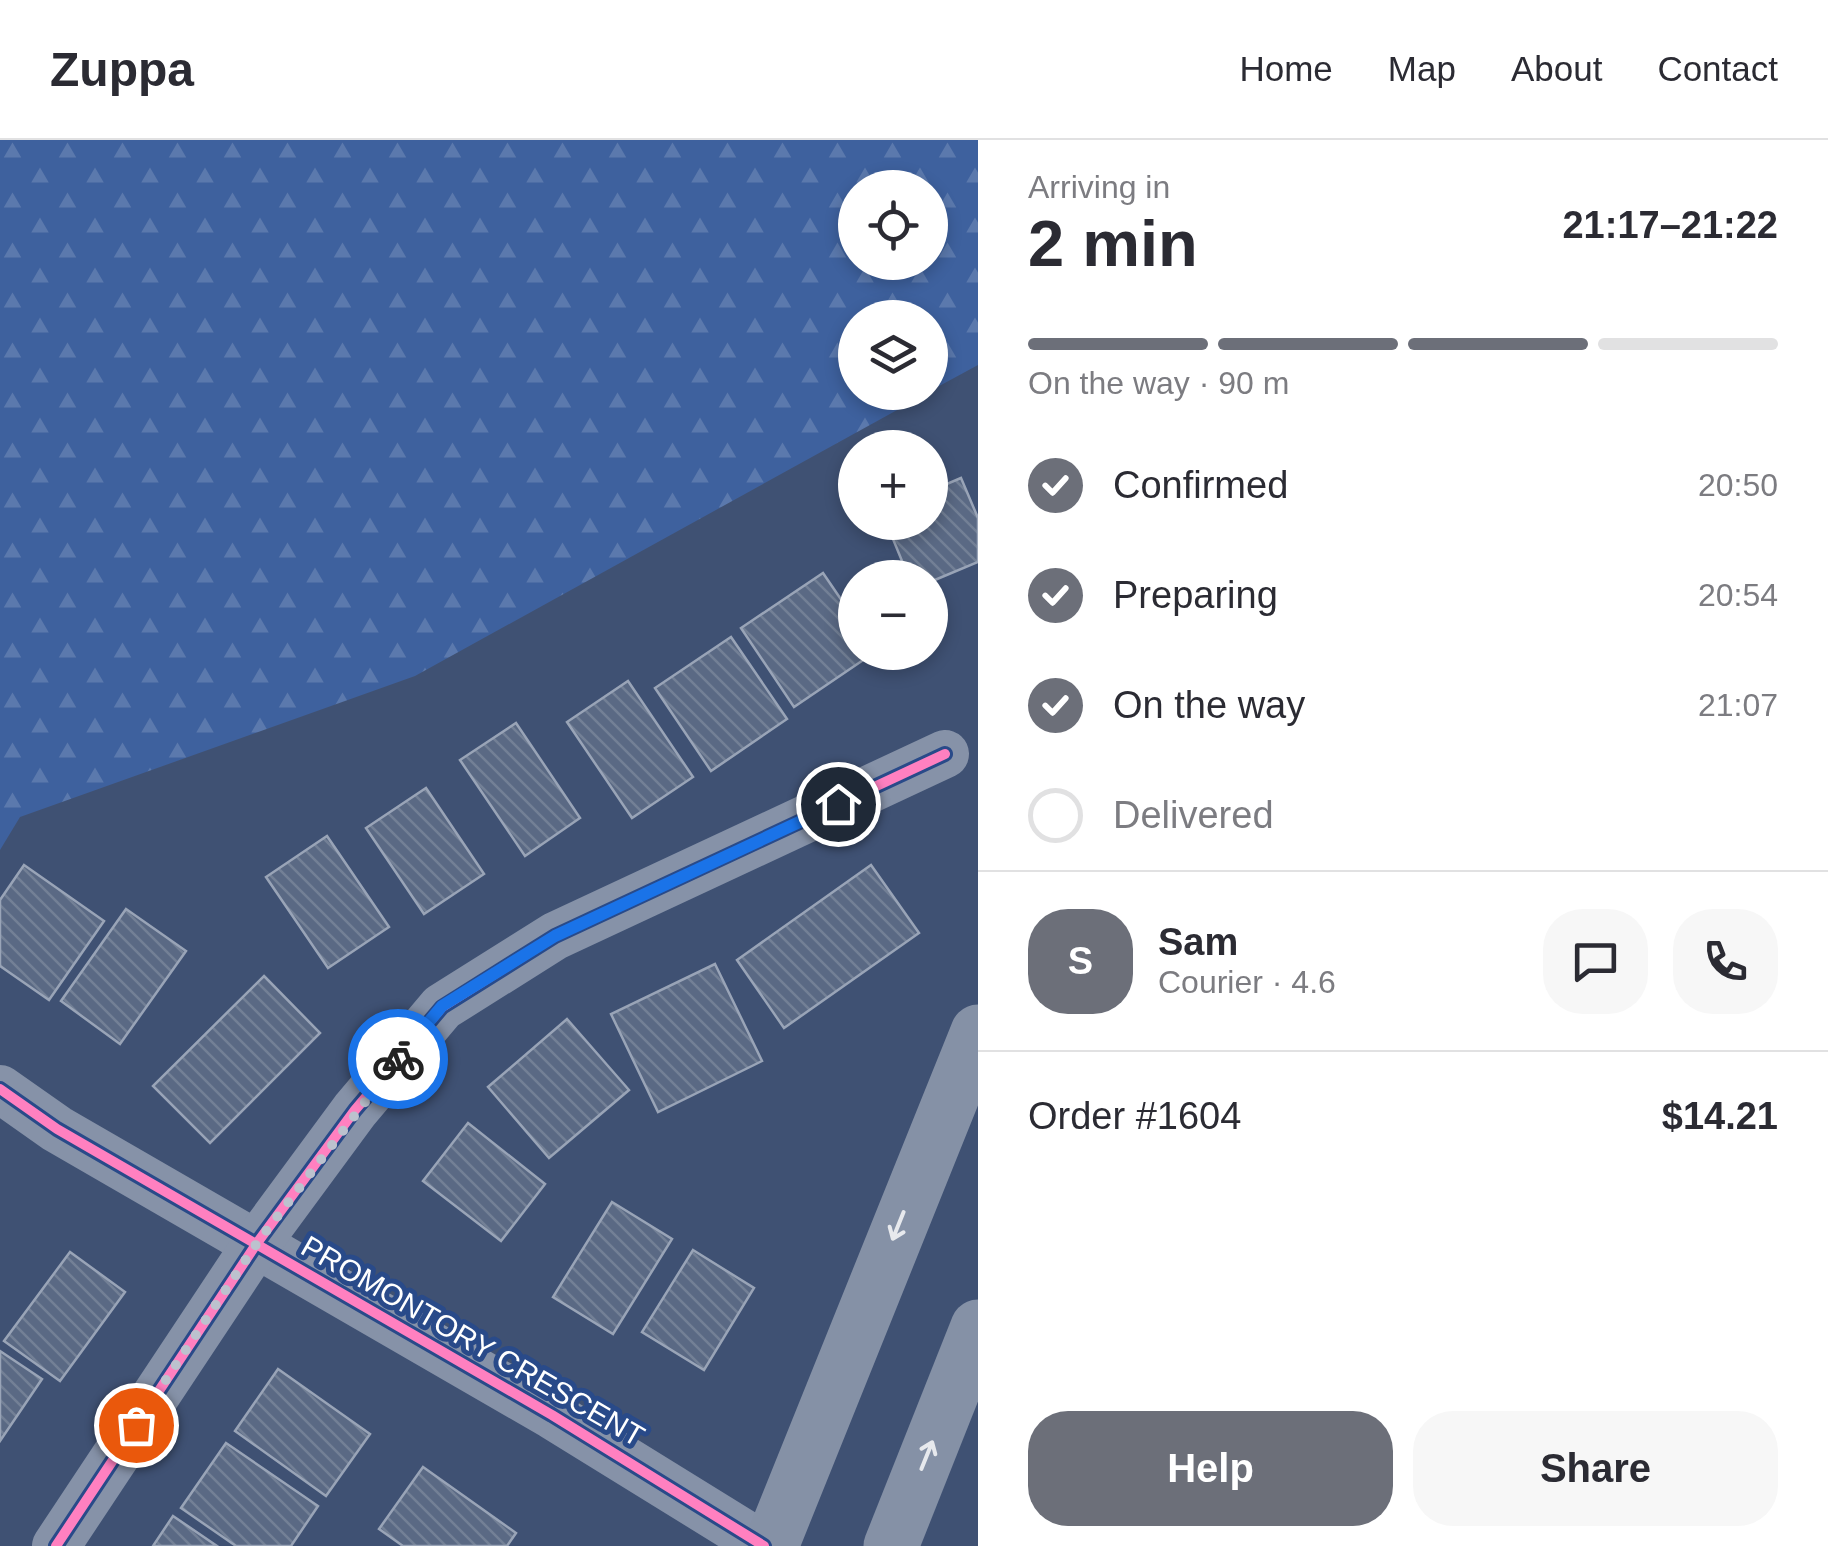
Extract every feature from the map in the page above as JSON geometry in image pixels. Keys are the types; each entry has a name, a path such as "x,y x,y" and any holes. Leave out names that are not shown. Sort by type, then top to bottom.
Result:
{"main road":[{"path":"768,1546 978,1032"},
{"path":"891,1546 978,1327"}],"street":[{"path":"56,1546 257,1243 356,1110 442,1006 555,936 945,754"},
{"name":"PROMONTORY CRESCENT","path":"0,1089 58,1129 768,1546"}],"green space":[{"path":"0,140 978,140 978,365 948,381 948,300 838,300 838,410 897,410 861,430 838,430 838,443 415,676 20,817 0,850"}],"building":[{"path":"961,478 978,518 978,562 948,574 948,560 902,560 893,540 948,540 948,483"},
{"path":"823,573 838,595 838,670 848,670 794,707 741,628"},
{"path":"731,637 787,719 711,771 655,688"},
{"path":"628,681 693,777 632,818 567,722"},
{"path":"516,723 580,818 525,856 460,760"},
{"path":"426,788 484,874 424,914 366,828"},
{"path":"327,836 389,927 328,968 266,877"},
{"path":"24,865 104,921 49,1000 0,966 0,900"},
{"path":"871,865 919,933 784,1028 737,960"},
{"path":"126,909 186,951 120,1044 61,1001"},
{"path":"715,964 762,1061 658,1112 611,1014"},
{"path":"264,976 320,1033 210,1143 153,1086"},
{"path":"567,1019 629,1090 549,1158 488,1087"},
{"path":"468,1123 545,1184 501,1241 423,1181"},
{"path":"612,1202 672,1239 613,1334 553,1297"},
{"path":"693,1250 754,1288 704,1370 642,1332"},
{"path":"70,1252 125,1292 60,1381 4,1341"},
{"path":"0,1351 42,1379 0,1441"},
{"path":"278,1369 370,1434 326,1496 235,1431"},
{"path":"226,1443 318,1506 291,1546 236,1546 181,1508"},
{"path":"423,1467 516,1533 507,1546 403,1546 379,1529"},
{"path":"173,1516 217,1546 153,1546"}],"cycle path":[{"path":"56,1546 257,1243 355,1110 442,1007 555,936 945,754"},
{"path":"0,1089 57,1129 552,1415 764,1546"}],"way so far":[{"path":"136,1425 257,1243 398,1059"}],"route":[{"path":"398,1059 442,1006 555,936 838,804"}]}
